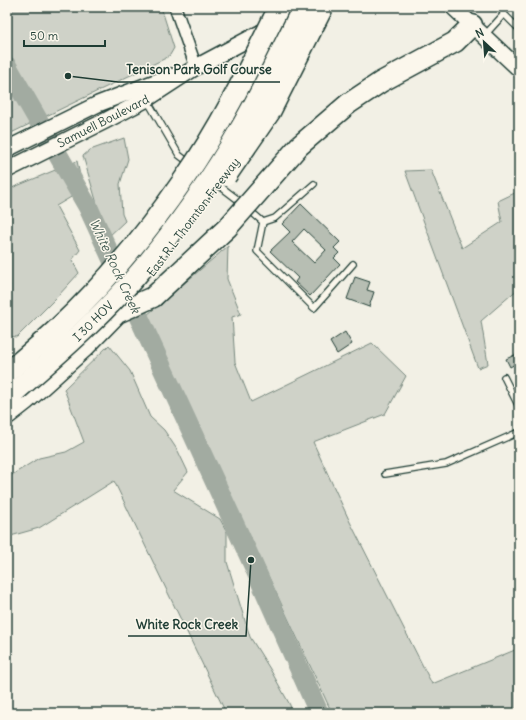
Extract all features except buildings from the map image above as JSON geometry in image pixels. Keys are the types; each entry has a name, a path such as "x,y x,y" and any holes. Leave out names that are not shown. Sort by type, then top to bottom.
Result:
{"highway":[{"path":"7,373 57,329 98,287 160,214 185,178 235,95 279,7"},
{"name":"I 30 HOV","path":"16,396 112,303 147,263 177,224 231,145 254,104 303,7"},
{"name":"East R L Thornton Freeway","path":"7,414 16,396 84,347 117,314 186,231 270,112 323,7"},
{"path":"117,314 152,297 209,246 250,203 299,146 348,104 381,82 478,30"}],"main road":[{"name":"Samuell Boulevard","path":"7,170 105,122 147,99 196,67 310,7"},
{"path":"453,7 519,69"},
{"name":"Samuell Boulevard","path":"7,149 98,104 196,67"}],"street":[{"path":"175,7 196,67"}],"lane":[{"path":"500,7 504,14 519,29"},
{"path":"478,30 504,14"},
{"path":"147,99 179,155 238,199 263,222"},
{"path":"263,222 275,218 314,184"},
{"path":"263,222 257,251 314,308 353,264"},
{"path":"504,377 519,407"},
{"path":"385,474 446,464 519,432"}],"shaded area":[{"path":"7,7 161,7 174,48 170,55 166,58 7,135"},
{"path":"124,138 128,159 120,184 122,214 125,221 107,238 83,156 90,150"},
{"path":"77,161 83,190 56,206 80,250 72,260 79,273 17,337 7,336 7,288 10,286 7,275 7,190"},
{"path":"431,170 462,248 502,222 498,201 519,191 519,288 481,321 488,364 478,368 405,171"},
{"path":"228,246 227,279 241,314 232,317 235,362 251,402 372,343 406,376 385,414 313,442 350,522 432,684 515,650 519,658 519,713 332,713 147,315"},
{"path":"109,345 130,371 150,417 164,430 178,451 188,472 173,490 220,519 227,532 227,562 250,637 290,705 292,713 226,713 114,481 39,528 7,537 7,478 39,458 66,452 84,442 64,389"}],"waterway":[{"name":"White Rock Creek","path":"7,66 88,207 251,560 319,713"},
{"name":"White Rock Creek","path":"7,78 15,81"}],"place":[{"name":"Tenison Park Golf Course","path":"68,76"},
{"name":"White Rock Creek","path":"251,560"}]}
